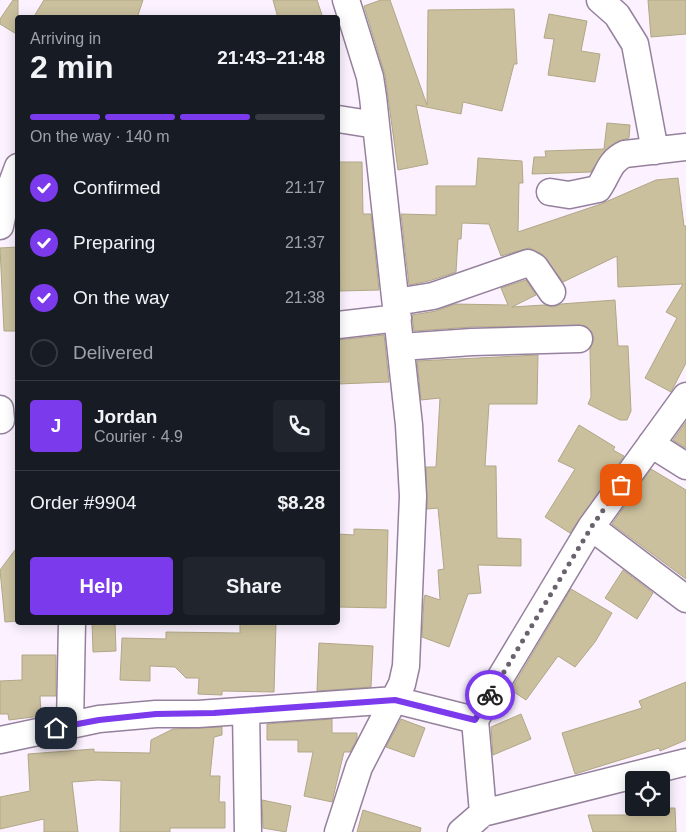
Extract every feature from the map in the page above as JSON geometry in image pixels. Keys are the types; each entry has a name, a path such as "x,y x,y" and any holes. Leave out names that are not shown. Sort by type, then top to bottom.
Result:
{"street":[{"path":"338,832 359,767 402,684 406,666 413,496 402,347 370,77 346,0"},
{"path":"600,0 617,15 635,44 655,151"},
{"path":"340,119 376,125"},
{"path":"550,192 569,195 598,189 607,176 610,165 616,158 625,154 686,147"},
{"path":"2,210 15,176"},
{"path":"340,325 397,310 528,263 535,266 552,292"},
{"path":"402,347 472,342 579,339"},
{"path":"483,813 475,720 592,526 686,396"},
{"path":"651,444 686,466"},
{"path":"592,526 686,599"},
{"path":"70,725 72,625"},
{"path":"0,740 99,720 156,714 246,711 395,700 475,720"},
{"path":"246,711 248,832"},
{"path":"461,832 483,813 686,762"}],"building":[{"path":"13,0 18,0 18,15 15,15 15,33 0,24 0,19"},
{"path":"44,0 143,0 138,15 35,15"},
{"path":"273,0 317,0 322,15 277,15"},
{"path":"381,0 390,0 427,105 428,10 514,9 517,64 514,64 502,111 463,102 461,114 416,105 428,164 398,170 385,75 364,6"},
{"path":"648,0 686,0 686,34 651,37"},
{"path":"549,14 587,21 581,51 600,54 595,82 548,75 554,39 544,38"},
{"path":"607,123 630,125 629,138 618,141 606,149 591,172 532,174 534,157 546,157 545,151 604,149"},
{"path":"478,158 522,161 523,183 519,183 518,232 601,204 656,180 678,178 684,226 686,226 686,363 671,392 645,378 677,318 666,312 683,284 618,287 617,256 563,282 542,254 529,248 501,256 489,224 462,223 461,239 458,239 456,272 409,285 401,214 436,215 436,186 476,186"},
{"path":"340,162 362,162 363,214 371,214 379,290 340,291"},
{"path":"15,247 15,331 4,331 0,248"},
{"path":"526,280 536,295 512,307 544,305 553,307 561,304 615,300 618,346 628,346 631,411 627,420 620,420 588,404 591,397 590,349 594,339 592,332 586,326 472,327 414,331 412,315 436,311 455,304 508,305 501,288"},
{"path":"384,335 389,382 340,384 340,340"},
{"path":"538,355 537,404 489,404 485,466 496,466 497,538 521,539 521,566 478,565 481,593 468,594 449,647 422,637 425,595 440,600 438,570 444,569 438,508 427,509 426,467 436,467 440,398 421,400 417,361"},
{"path":"686,422 686,448 673,440"},
{"path":"579,425 615,447 613,450 624,456 570,533 545,517 575,469 558,461"},
{"path":"651,469 686,490 686,579 612,524"},
{"path":"354,529 388,530 386,608 340,607 340,534 354,535"},
{"path":"15,550 15,621 5,622 0,570"},
{"path":"623,570 653,593 637,619 605,598"},
{"path":"571,589 612,613 595,642 575,667 558,656 526,700 511,690"},
{"path":"92,625 115,625 116,651 93,652"},
{"path":"240,625 276,625 274,692 222,691 222,695 198,694 199,678 186,678 175,667 150,666 150,681 120,680 122,638 166,639 166,632 240,633"},
{"path":"319,643 373,646 371,687 317,691"},
{"path":"22,655 56,655 56,696 40,696 41,716 9,720 8,714 0,714 0,681 22,680"},
{"path":"686,682 686,740 660,751 659,748 575,774 562,733 642,708 639,701"},
{"path":"521,714 531,739 493,755 491,727"},
{"path":"332,719 332,733 357,733 357,739 350,752 344,752 332,802 304,796 313,752 298,752 298,740 267,740 267,724"},
{"path":"401,719 425,728 414,757 386,747"},
{"path":"222,727 222,735 214,737 210,776 220,776 219,802 225,802 225,828 170,828 170,832 120,832 121,781 98,780 72,782 78,832 44,832 44,819 0,829 0,797 30,791 28,754 94,749 94,752 150,753 151,740 173,729"},
{"path":"262,800 291,806 286,832 263,828"},
{"path":"670,808 675,808 676,832 593,832 588,815 670,816"},
{"path":"363,810 421,828 420,832 357,832"}],"way so far":[{"path":"490,695 592,526 621,485"}],"route":[{"path":"56,728 99,720 156,714 198,714 395,700 475,720 490,695"}]}
